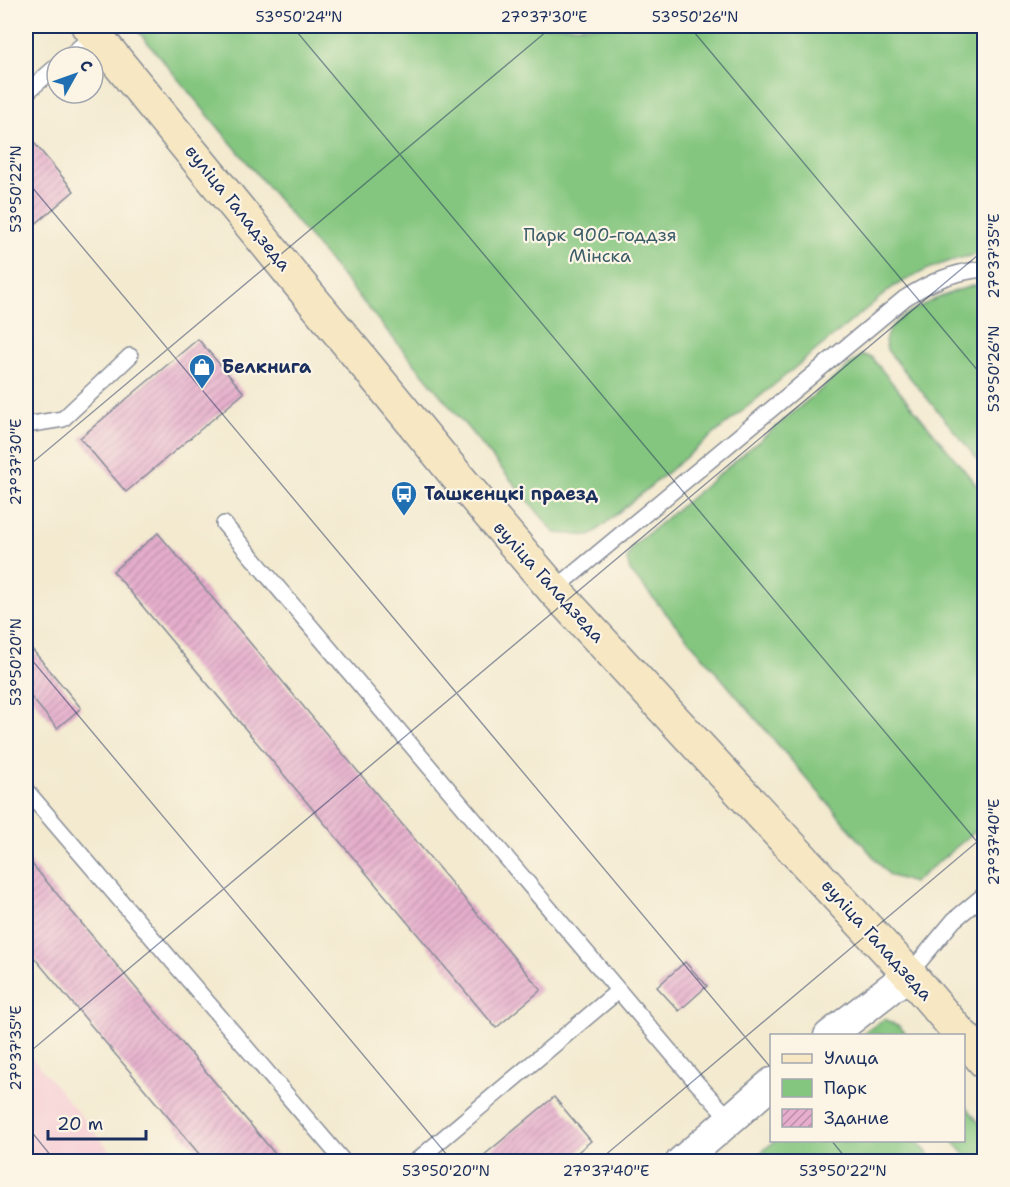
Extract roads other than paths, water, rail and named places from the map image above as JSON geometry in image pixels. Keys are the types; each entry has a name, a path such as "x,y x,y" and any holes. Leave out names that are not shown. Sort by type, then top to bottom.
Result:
{"street":[{"name":"вуліца Галадзеда","path":"92,30 456,475 554,590 909,974 961,1034"},
{"path":"830,1034 909,974"},
{"name":"вуліца Галадзеда","path":"965,1038 984,1061"},
{"path":"681,1161 770,1084"}],"lane":[{"path":"79,45 92,30"},
{"path":"26,93 45,76"},
{"path":"554,590 904,298 932,281 964,271 984,268"},
{"path":"26,425 63,418 130,356"},
{"path":"224,524 618,991 729,1118"},
{"path":"26,790 344,1161"},
{"path":"909,974 954,920 984,895"},
{"path":"415,1161 618,991"}],"place":[{"name":"Белкнига","path":"202,390"},
{"name":"Ташкенцкі праезд","path":"404,517"}],"park label":[{"name":"Парк 900-годдзя Мінска","path":"600,245"}]}
